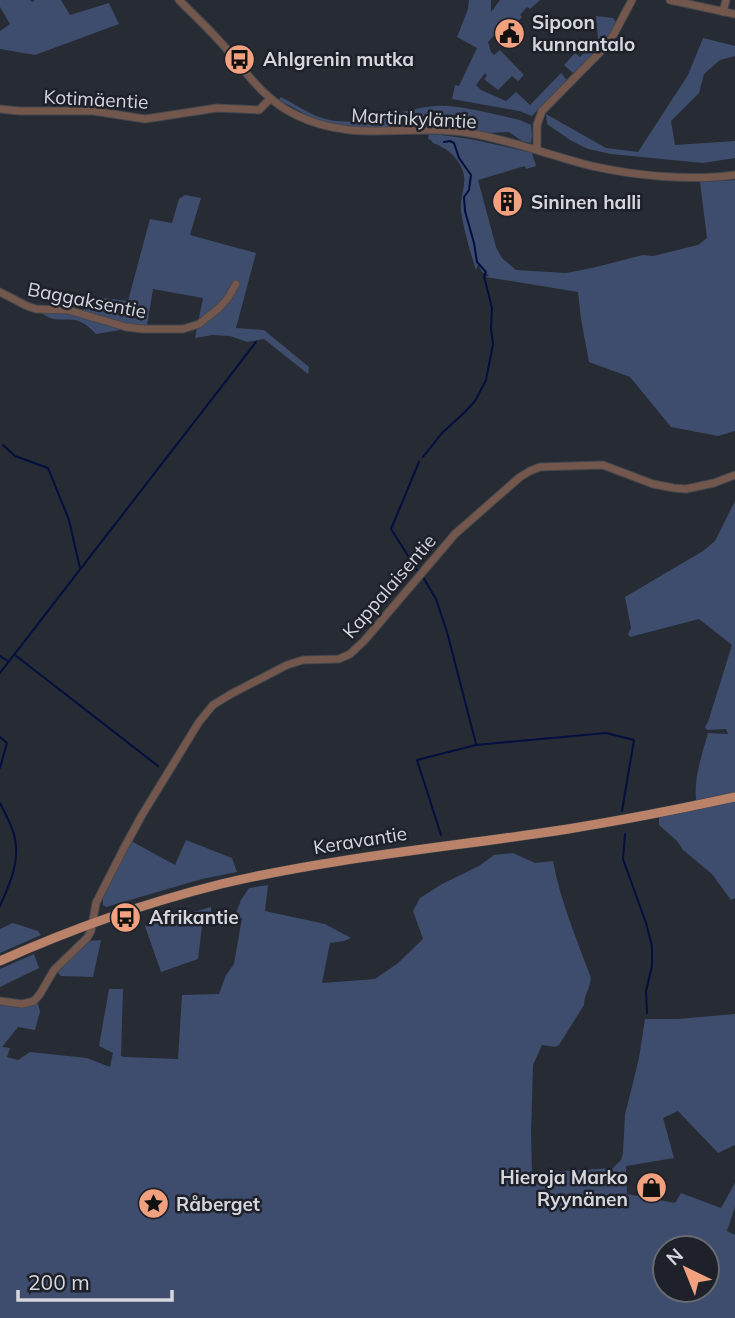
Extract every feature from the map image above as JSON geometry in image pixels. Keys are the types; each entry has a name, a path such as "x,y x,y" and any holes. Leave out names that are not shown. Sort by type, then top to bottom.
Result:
{"main road":[{"name":"Keravantie","path":"0,961 92,924 211,887 312,865 567,829 735,797"}],"street":[{"name":"Martinkyläntie","path":"179,0 271,99 316,124 338,130 364,132 453,131 628,172 704,177 735,176"},
{"path":"537,150 537,125 542,111 604,48 632,0"},
{"path":"670,0 735,14"},
{"path":"723,12 726,0"},
{"name":"Kotimäentie","path":"0,109 31,112 93,111 145,119 217,108 259,110 271,99"},
{"name":"Baggaksentie","path":"0,292 36,309 68,310 126,327 183,329 199,324 228,298 236,284"},
{"name":"Kappalaisentie","path":"92,924 96,903 142,815 200,722 214,705 295,662 339,659 351,654 454,534 524,474 540,467 603,465 653,484 686,489 715,483 735,475"},
{"path":"0,1001 22,1004 34,1001 54,970 87,938 92,924"}],"shaded area":[{"path":"0,0 61,0 70,15 109,3 119,24 35,55 0,49 0,31 10,24 0,7"},
{"path":"469,0 491,0 491,12 500,0 540,0 530,9 527,7 515,24 512,21 488,42 494,55 500,50 524,75 518,81 512,76 498,90 484,79 487,76 485,73 476,85 506,101 516,92 530,105 561,73 567,80 532,116 519,111 452,99 455,85 459,86 477,48 457,37"},
{"path":"596,16 613,18 616,22 613,30 592,56 573,73 564,65 575,53 580,57 598,39"},
{"path":"703,38 735,46 735,56 720,60 704,74 699,93 671,121 675,145 735,141 735,158 703,163 611,154 588,149 547,124 546,114 606,148 638,152 688,75"},
{"path":"281,97 319,117 348,122 435,106 466,108 531,125 531,143 522,141 509,132 339,125 316,120 279,100"},
{"path":"429,134 468,139 532,153 536,166 526,169 525,166 478,180 496,247 502,258 516,270 566,273 698,245 707,238 700,182 735,180 735,431 718,436 671,427 630,377 589,362 578,292 486,277 489,275 482,272 478,264 476,270 461,211 463,170 451,153 428,139"},
{"path":"185,195 201,198 190,235 256,253 236,328 264,330 309,367 308,374 264,339 247,342 230,336 212,335 195,338 203,298 153,289 146,332 120,330 96,334 78,321 53,319 40,312 70,312 83,317 86,296 128,301 150,219 172,223 179,199"},
{"path":"735,501 735,898 731,900 712,874 659,825 659,813 697,805 697,778 708,733 728,734 726,729 707,730 705,727 732,645 699,619 630,637 628,634 631,628 625,597 703,551 715,541"},
{"path":"186,840 232,858 237,872 202,879 106,907 103,905 103,898 131,841 175,865"},
{"path":"513,853 535,863 553,861 564,905 591,978 584,1005 559,1045 542,1045 533,1065 532,1173 613,1168 621,1160 625,1115 645,1019 735,1014 735,1145 718,1153 678,1111 663,1118 674,1158 626,1166 627,1194 675,1203 681,1193 721,1208 735,1183 735,1207 727,1231 735,1235 735,1318 0,1318 0,1002 24,1006 38,1003 40,1012 35,1030 18,1027 2,1047 10,1048 7,1057 18,1060 30,1052 87,1058 110,1067 113,1053 99,1046 109,989 123,989 121,1056 178,1059 182,995 219,994 226,975 234,964 242,918 202,926 198,959 161,972 145,926 211,907 211,918 217,919 236,913 249,888 268,885 265,911 325,924 351,938 330,943 322,983 375,979 398,963 423,939 413,911 420,898 494,855"},
{"path":"13,923 38,931 41,935 0,953 0,929"},
{"path":"101,940 93,977 61,976 56,971 88,941"},
{"path":"34,954 39,968 0,987 0,969"}],"waterway":[{"path":"423,457 442,433 475,401 486,380 493,344 492,308 484,276 486,272 477,262 465,211 464,197 469,190 471,175 459,158 454,143 444,142"},
{"path":"0,673 256,342"},
{"path":"3,445 15,456 48,468 69,520 80,568"},
{"path":"417,570 391,529 419,462"},
{"path":"423,577 436,599 447,632 476,744"},
{"path":"15,655 158,766"},
{"path":"0,656 8,661"},
{"path":"441,835 417,760 476,745 606,733 634,740 622,811"},
{"path":"0,737 7,743 0,768"},
{"path":"0,803 10,822 16,844 11,880 0,906"},
{"path":"625,834 623,859 652,946 652,966 646,991 647,1013"}],"place":[{"name":"Sipoon kunnantalo","path":"509,33"},
{"name":"Ahlgrenin mutka","path":"240,59"},
{"name":"Sininen halli","path":"508,202"},
{"name":"Afrikantie","path":"126,917"},
{"name":"Hieroja Marko Ryynänen","path":"651,1188"},
{"name":"Råberget","path":"153,1204"}]}
